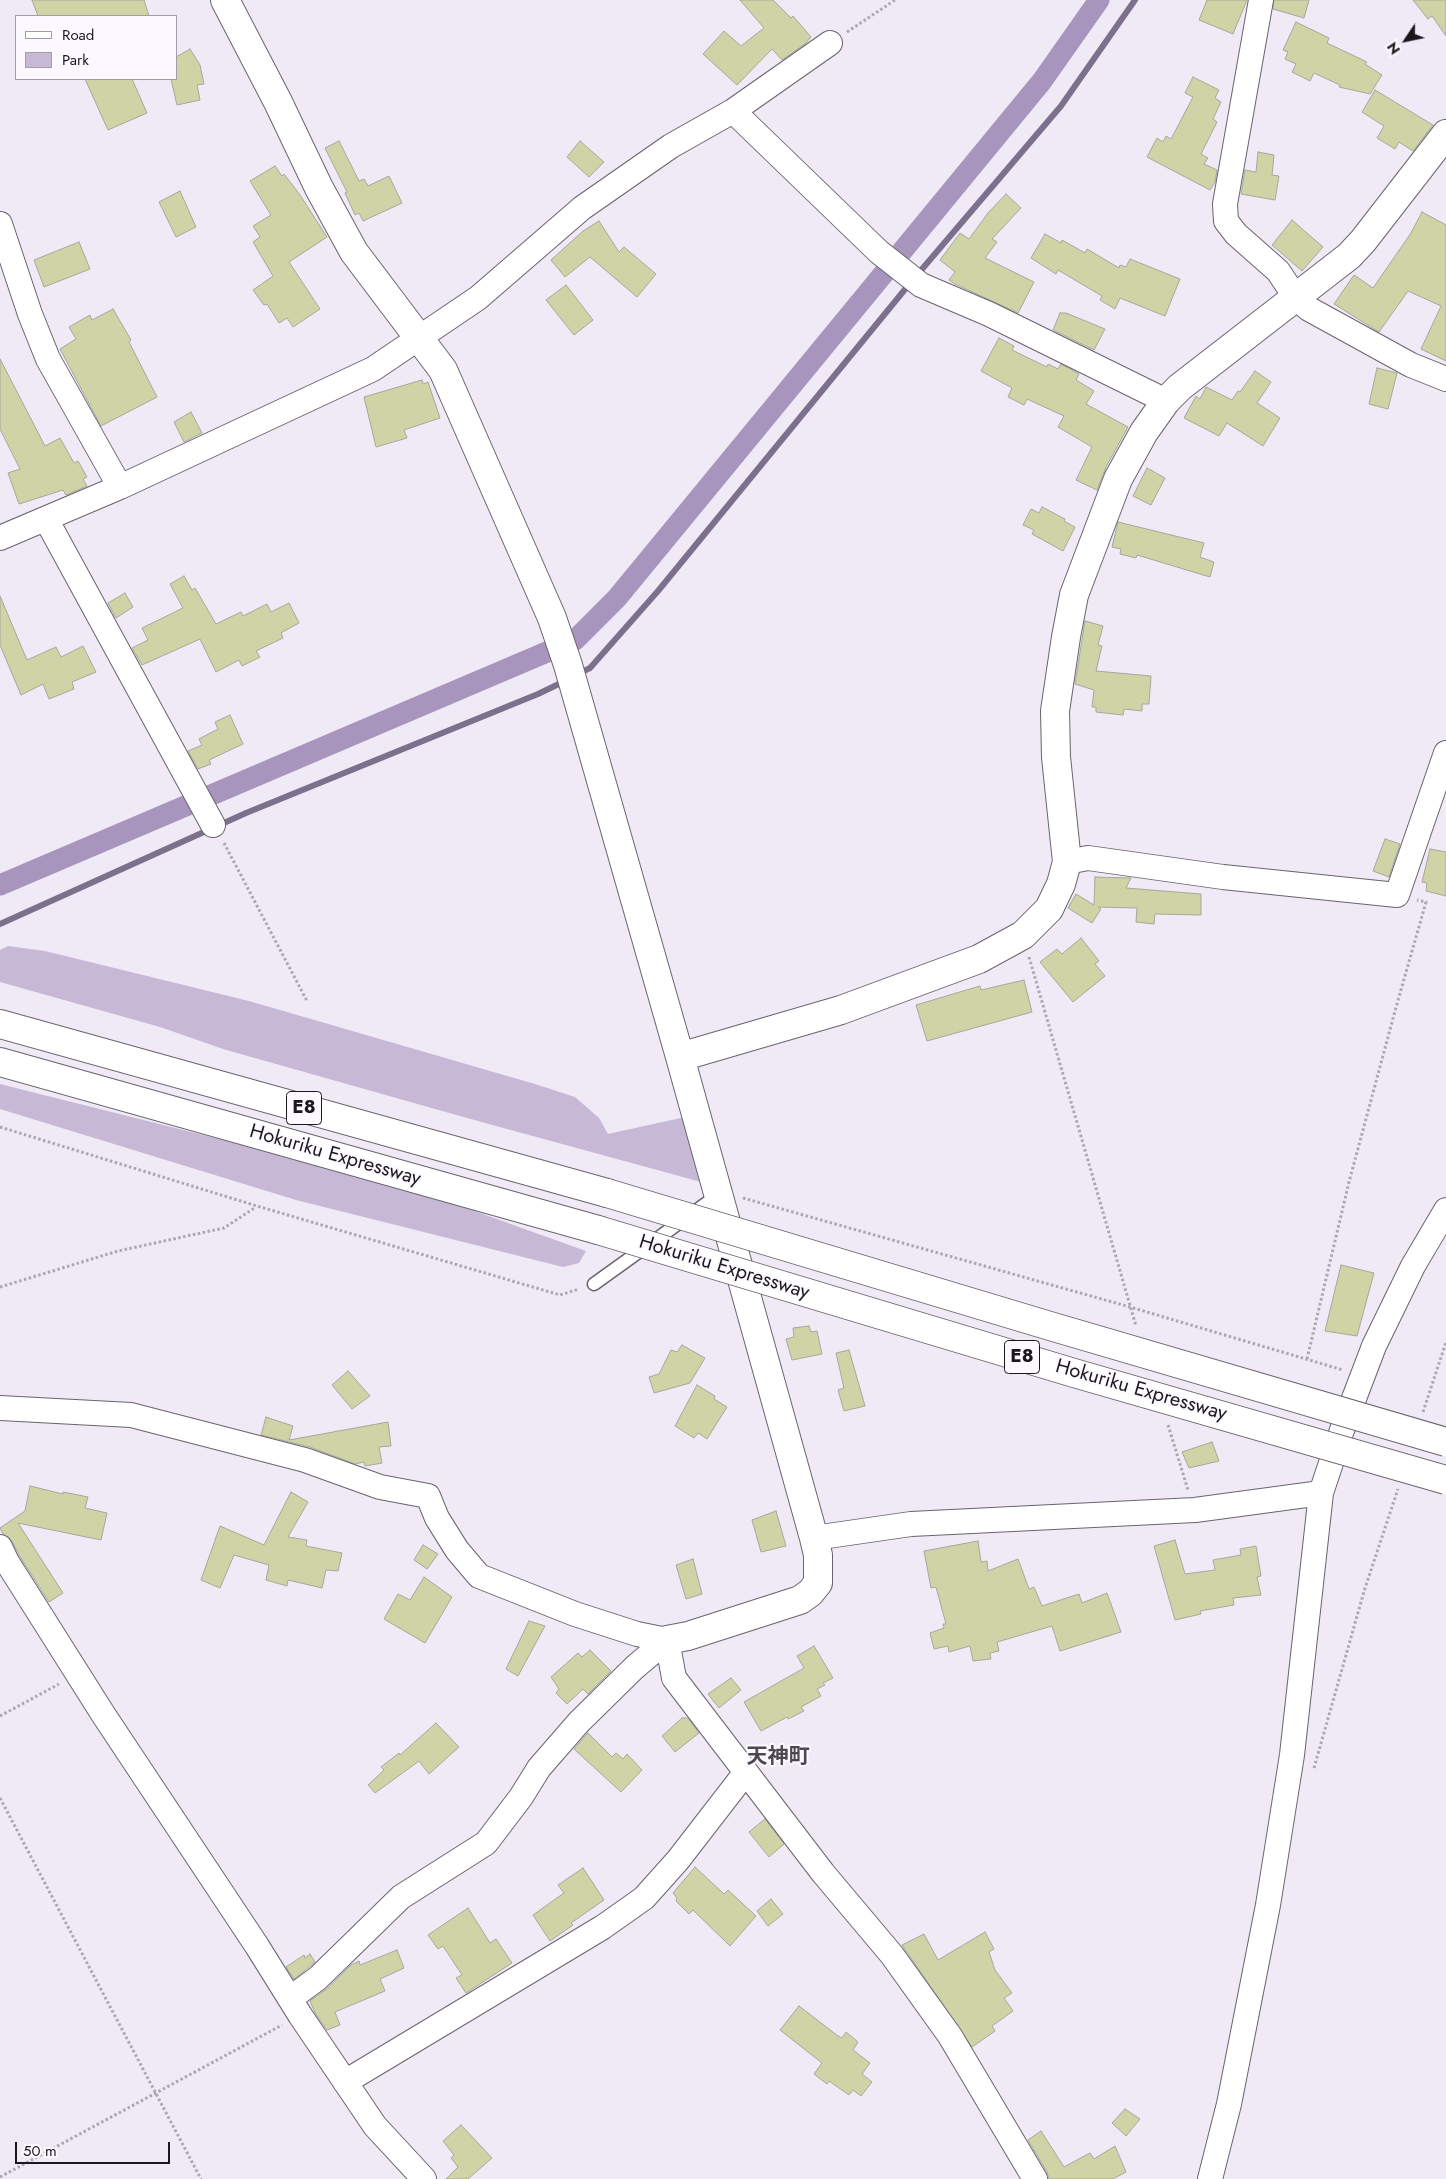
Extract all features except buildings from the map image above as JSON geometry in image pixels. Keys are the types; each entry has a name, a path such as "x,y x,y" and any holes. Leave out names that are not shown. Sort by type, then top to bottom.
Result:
{"main road":[{"path":"225,0 278,102 319,188 354,252 442,370 539,587 568,665 814,1538 819,1572 818,1583 810,1594 800,1600 688,1636 667,1640"},
{"path":"680,1057 841,1010 979,959 1023,935 1049,909 1061,884 1067,862 1056,757 1055,710 1074,595 1118,479 1144,432 1166,402 1180,387 1349,256 1363,241 1446,134"},
{"name":"Hokuriku Expressway","path":"0,1024 607,1193 1446,1442"},
{"name":"Hokuriku Expressway","path":"0,1062 598,1230 1074,1373 1446,1480"}],"street":[{"path":"1261,0 1225,204 1226,221 1236,234 1278,271 1296,298 1309,309 1411,365 1446,379"},
{"path":"0,538 120,487 373,369 478,298 582,208 671,146 733,111 830,43"},
{"path":"733,111 879,252 921,285 988,314 1166,402"},
{"path":"0,224 4,255 48,359 120,487"},
{"path":"46,519 213,825"},
{"path":"1067,862 1088,858 1223,877 1397,895 1446,754"},
{"path":"1210,2179 1230,2104 1268,1905 1292,1755 1321,1493 1363,1376 1395,1300 1446,1210"},
{"path":"0,1408 130,1415 305,1460 380,1487 428,1496 437,1518 457,1550 480,1576 575,1614 637,1634 667,1640"},
{"path":"814,1538 911,1524 1195,1510 1321,1493"},
{"path":"0,1547 7,1562 78,1675 345,2082 375,2126 424,2179"},
{"path":"667,1640 674,1678 823,1872 892,1955 950,2036 1035,2179"},
{"path":"295,2007 318,1978 401,1897 486,1843 521,1797 539,1768 578,1722 635,1667 667,1640"},
{"path":"345,2082 603,1927 644,1898 678,1860 746,1772"}],"lane":[{"path":"594,1284 718,1195"}],"path":[{"path":"830,43 894,0"},
{"path":"227,849 308,1002"},
{"path":"1307,1360 1349,1182 1426,902 1397,895"},
{"path":"1023,935 1139,1335"},
{"path":"0,1127 257,1206 560,1295 594,1284"},
{"path":"718,1195 736,1196 1130,1307 1363,1376"},
{"path":"0,1287 118,1251 224,1228 257,1206"},
{"path":"1422,1414 1446,1342"},
{"path":"1165,1418 1195,1510"},
{"path":"1312,1775 1365,1588 1398,1488"},
{"path":"0,1716 78,1675"},
{"path":"0,1798 201,2179"},
{"path":"0,2177 156,2094 295,2007"}],"green space":[{"path":"8,946 45,951 249,1001 535,1084 575,1097 599,1118 608,1134 685,1117 701,1182 223,1049 160,1027 0,982 0,950"},
{"path":"0,1084 251,1147 441,1199 586,1251 579,1263 563,1267 296,1200 0,1109"}],"waterway":[{"path":"0,885 575,640 617,598 1042,81 1099,0"},
{"path":"917,275 1061,106 1135,0"},
{"path":"578,674 590,668 658,591 911,282"},
{"path":"0,924 246,813 538,694 565,681"}],"district":[{"name":"天神町","path":"778,1758"}]}
